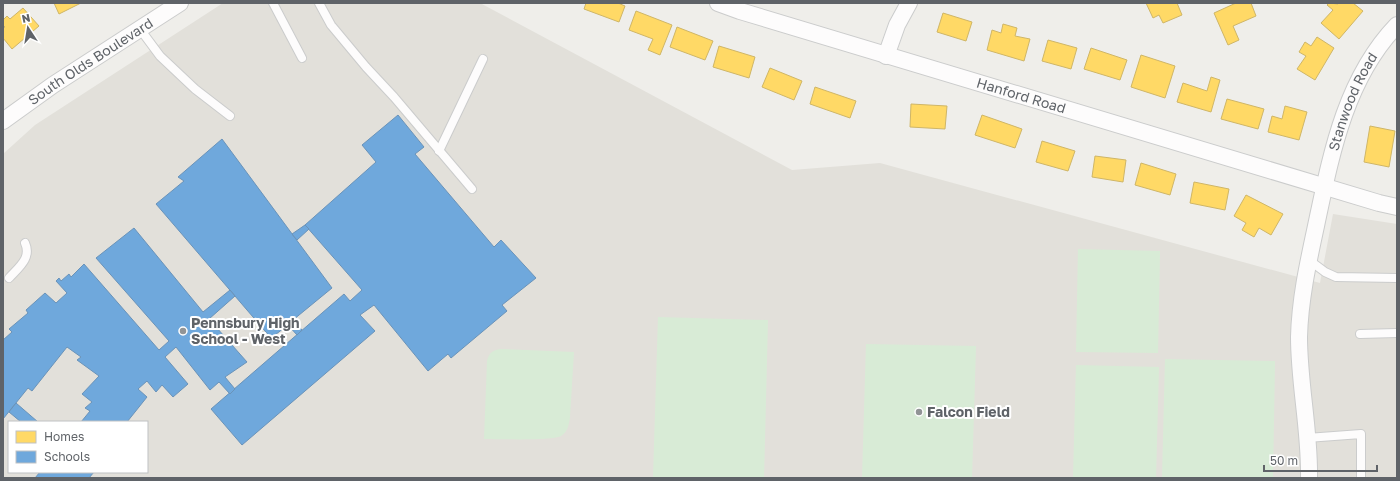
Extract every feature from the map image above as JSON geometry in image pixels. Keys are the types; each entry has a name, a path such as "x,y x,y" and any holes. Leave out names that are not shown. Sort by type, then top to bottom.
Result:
{"street":[{"name":"South Olds Boulevard","path":"3,121 53,85 180,3"},
{"name":"Hanford Road","path":"718,3 886,56 1324,187 1397,207"},
{"path":"886,56 897,25 909,3"},
{"name":"Stanwood Road","path":"1309,478 1309,458 1300,378 1300,312 1304,283 1324,187 1348,103 1364,70 1376,50 1397,24"}],"lane":[{"path":"273,3 302,58"},
{"path":"319,3 331,26 472,189"},
{"path":"140,29 165,61 195,90 230,116"},
{"path":"439,151 483,59"},
{"path":"9,278 22,265 27,256 28,249 25,243"},
{"path":"1309,260 1325,272 1336,276 1397,278"},
{"path":"1360,334 1397,333"},
{"path":"1307,438 1360,434 1361,478"}],"shaded area":[{"path":"223,3 480,3 792,170 880,163 1320,283 1333,214 1397,224 1397,478 3,478 3,154 35,125"}],"green space":[{"path":"1078,249 1160,251 1158,353 1076,352"},
{"path":"658,317 768,320 764,478 653,478"},
{"name":"Falcon Field","path":"866,344 976,346 972,478 862,478"},
{"path":"501,349 574,352 570,420 567,430 561,436 547,439 484,439 487,361 491,352"},
{"path":"1165,359 1275,361 1273,478 1162,478"},
{"path":"1076,365 1159,367 1156,478 1073,477"}],"building: Homes":[{"path":"54,3 81,3 59,14"},
{"path":"586,3 618,3 625,6 619,22 584,9"},
{"path":"1146,3 1177,3 1182,15 1163,23 1159,15 1153,18"},
{"path":"1236,3 1251,3 1256,16 1233,26 1239,40 1228,45 1214,13"},
{"path":"1329,3 1353,3 1363,11 1339,39 1321,23 1333,10 1327,5"},
{"path":"23,8 39,26 12,49 3,38 3,28 5,27 3,25 3,20 7,16 10,19"},
{"path":"636,11 672,25 660,55 648,50 653,39 629,30"},
{"path":"943,13 972,22 966,41 937,32"},
{"path":"1003,24 1017,28 1015,36 1030,39 1024,61 987,50 992,30 1001,33"},
{"path":"677,27 713,41 705,60 670,47"},
{"path":"1317,37 1334,48 1315,80 1297,69 1306,56 1299,52 1305,42 1311,46"},
{"path":"1048,40 1077,48 1071,69 1042,61"},
{"path":"719,46 755,57 749,78 713,67"},
{"path":"1091,48 1127,60 1120,80 1084,69"},
{"path":"1141,55 1175,66 1165,98 1131,87"},
{"path":"770,68 802,81 794,100 762,87"},
{"path":"1211,77 1220,80 1211,112 1177,102 1183,83 1207,91"},
{"path":"815,87 856,101 850,118 810,104"},
{"path":"1227,99 1264,109 1258,129 1221,119"},
{"path":"911,104 947,106 945,129 910,127"},
{"path":"1285,106 1307,112 1299,140 1268,132 1272,116 1282,119"},
{"path":"982,115 1022,129 1015,148 975,135"},
{"path":"1370,126 1395,131 1389,167 1364,162"},
{"path":"1042,141 1075,151 1068,171 1036,162"},
{"path":"1095,156 1126,160 1123,182 1092,177"},
{"path":"1141,163 1176,174 1170,195 1135,185"},
{"path":"1194,182 1229,189 1225,210 1190,203"},
{"path":"1246,195 1283,214 1271,235 1259,228 1254,237 1242,230 1246,223 1234,216"}],"building: Schools":[{"path":"398,115 424,147 415,154 494,247 501,240 536,278 502,305 507,311 451,358 448,354 428,371 374,305 360,315 375,331 242,445 211,409 344,294 350,301 362,290 305,225 376,162 362,145"},
{"path":"222,139 332,288 293,320 302,330 297,335 288,325 271,338 156,204 184,181 178,177"},
{"path":"305,225 309,229 297,240 292,234"},
{"path":"134,228 203,312 230,290 235,296 209,319 247,362 225,377 235,389 230,394 219,382 210,390 176,347 165,357 188,384 173,397 162,385 156,392 147,381 138,389 147,397 128,421 82,421 90,411 85,408 92,402 82,394 99,376 77,360 81,357 67,347 32,391 28,388 3,419 3,340 12,332 9,329 28,313 26,310 45,293 56,303 67,293 56,281 59,278 61,281 69,274 71,277 84,264 159,350 169,341 96,258"},
{"path":"16,403 37,421 20,421 9,412"},
{"path":"39,473 93,473 89,478 35,478"}],"place":[{"name":"Pennsbury High School - West","path":"183,331"},
{"name":"Falcon Field","path":"919,412"}]}
